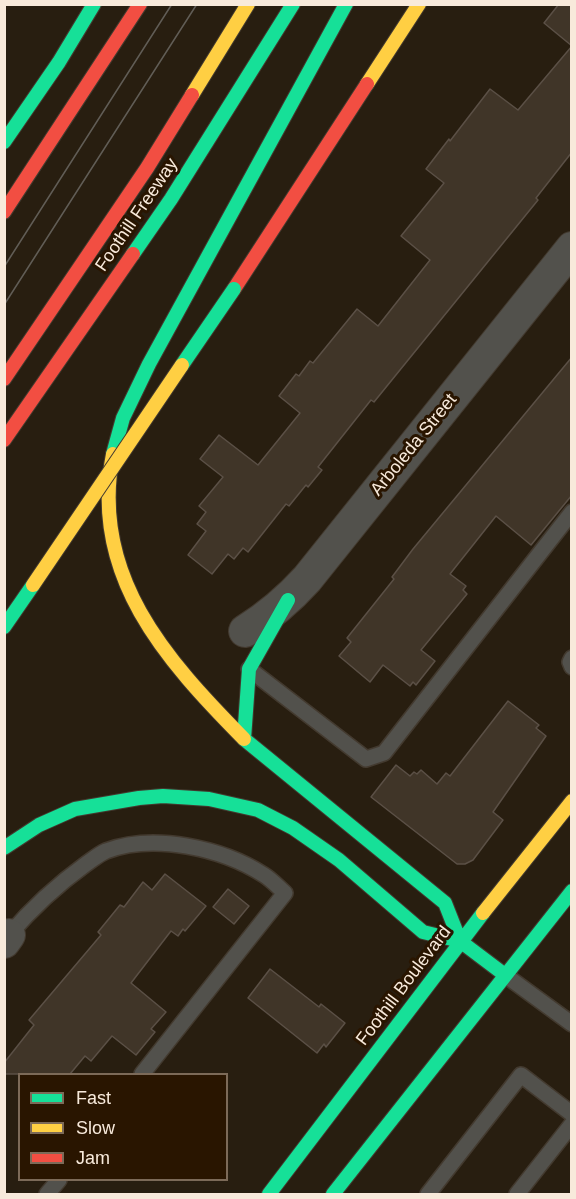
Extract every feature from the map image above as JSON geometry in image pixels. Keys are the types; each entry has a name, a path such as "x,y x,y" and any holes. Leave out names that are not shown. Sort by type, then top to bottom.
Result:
{"main road":[{"path":"4,142 59,62 94,4"},
{"path":"4,212 140,4"},
{"path":"4,379 147,168 248,4"},
{"name":"Foothill Freeway","path":"4,441 171,199 293,4"},
{"path":"346,4 149,364 121,425 110,475 108,517 121,571 134,603 161,649 200,695 244,739 445,903 460,941"},
{"path":"4,627 234,289 419,4"},
{"path":"244,739 249,669 288,600"},
{"path":"4,848 39,825 75,809 140,798 163,796 209,799 258,810 293,828 339,860 423,932 460,941 505,975"},
{"name":"Foothill Boulevard","path":"269,1194 460,941 572,801"},
{"path":"333,1194 572,891"}],"street":[{"name":"Arboleda Street","path":"245,631 288,600 572,248"}],"lane":[{"path":"249,669 366,759 384,753 572,512"},
{"path":"572,658 570,662 572,667"},
{"path":"7,938 31,909 71,875 105,852 144,843 186,845 230,858 265,875 285,893 143,1073"},
{"path":"505,975 572,1024"},
{"path":"428,1194 521,1075 572,1114"},
{"path":"517,1194 572,1124"},
{"path":"47,1194 57,1181"}],"building":[{"path":"559,4 572,4 572,46 544,23"},
{"path":"572,46 572,152 536,198 538,200 374,402 371,400 318,467 322,470 308,487 306,485 289,506 286,504 248,552 243,548 234,559 228,554 212,574 188,555 206,531 197,524 206,512 199,506 223,477 200,459 219,435 258,465 300,413 279,396 296,374 299,376 310,361 313,363 357,309 378,326 430,260 401,236 444,183 426,169 490,89 518,110"},
{"path":"572,357 572,495 531,545 496,516 450,574 466,586 463,590 467,594 421,650 435,661 416,685 413,682 410,686 383,665 370,682 339,656 351,642 347,638 394,579 392,577 413,549"},
{"path":"508,701 539,725 536,728 546,736 493,812 503,820 473,860 465,864 457,864 371,797 396,765 410,776 421,770 437,784 446,773 450,776"},
{"path":"165,874 206,906 178,936 171,931 131,983 166,1012 151,1029 155,1032 136,1055 112,1036 91,1061 85,1056 71,1073 4,1074 4,1063 34,1025 29,1020 101,935 98,932 120,905 124,907 143,882 152,890"},
{"path":"228,889 249,906 234,924 213,907"},
{"path":"270,969 319,1007 321,1004 345,1023 326,1047 324,1044 317,1053 248,998"}],"tram line":[{"path":"4,267 172,4"},
{"path":"4,305 197,4"}],"traffic: fast":[{"path":"4,142 59,62 94,4"},
{"path":"133,254 171,199 293,4"},
{"path":"113,454 123,418 149,364 346,4"},
{"path":"182,365 234,289"},
{"path":"4,627 33,585"},
{"path":"288,600 249,669 244,739 445,903 460,941 505,975"},
{"path":"4,848 39,825 75,809 163,796 209,799 258,810 293,828 339,860 423,932 460,941"},
{"path":"333,1194 572,891"},
{"path":"269,1194 483,913"}],"traffic: slow":[{"path":"192,95 248,4"},
{"path":"367,84 419,4"},
{"path":"33,585 182,365"},
{"path":"113,454 109,498 112,538 123,577 140,612 162,646 187,678 244,739"},
{"path":"483,913 572,801"}],"traffic: jam":[{"path":"4,212 140,4"},
{"path":"234,289 367,84"},
{"path":"4,379 147,168 192,95"},
{"path":"4,440 133,254"}]}
